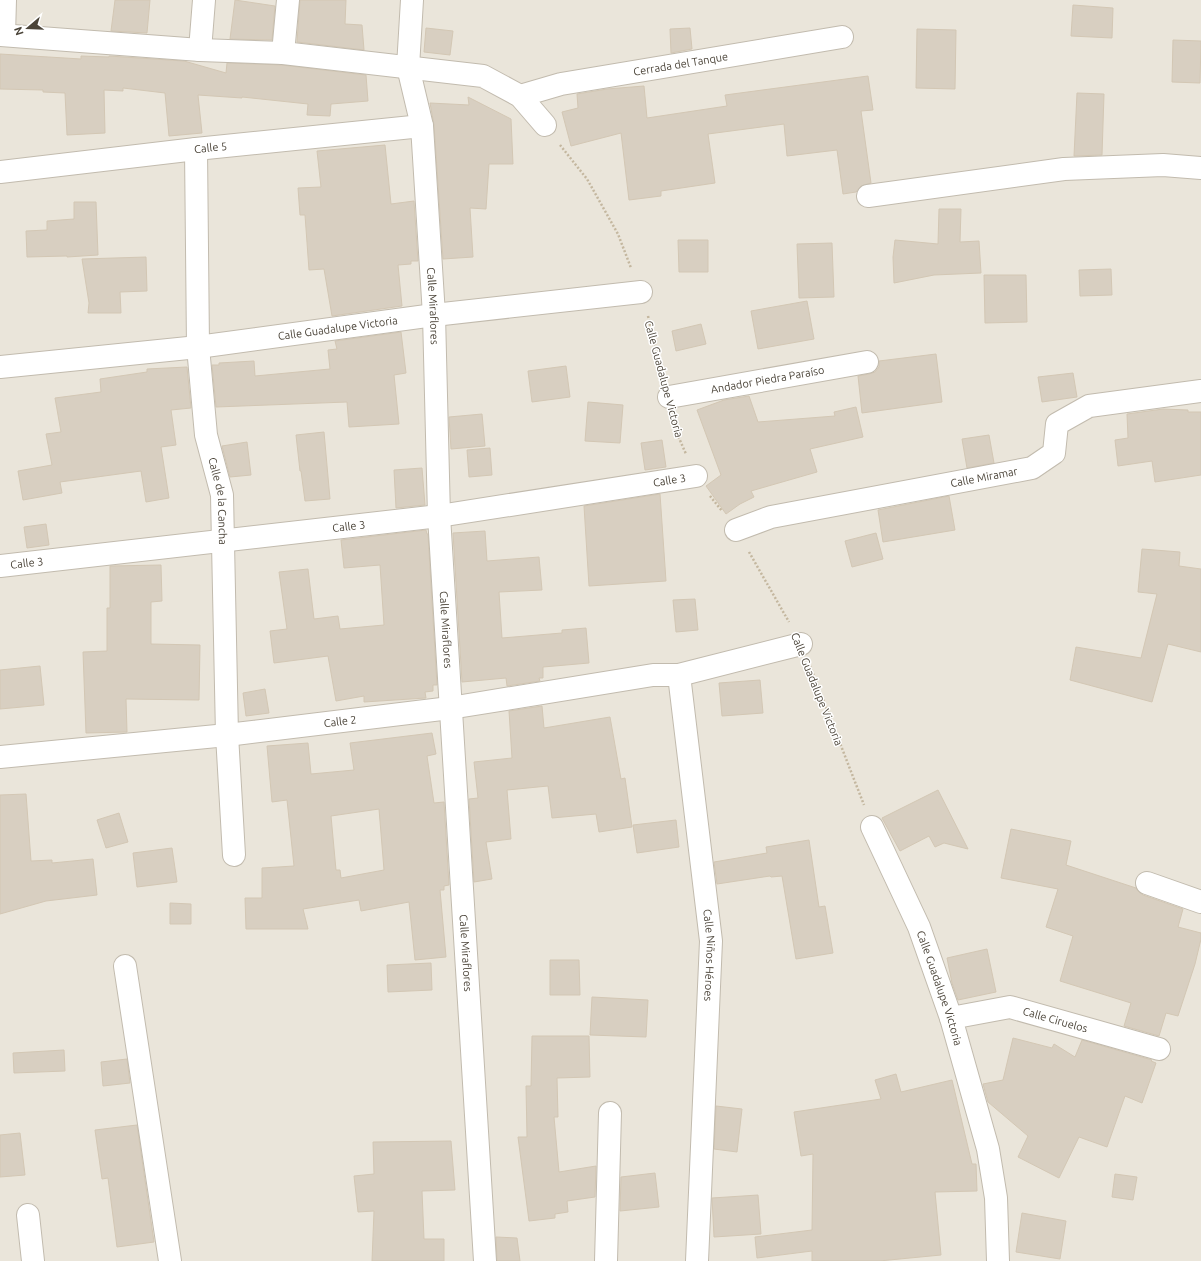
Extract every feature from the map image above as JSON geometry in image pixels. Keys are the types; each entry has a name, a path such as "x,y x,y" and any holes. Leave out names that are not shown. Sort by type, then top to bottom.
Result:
{"street":[{"path":"5,0 2,35 200,50 283,53 484,76 520,96 545,125"},
{"path":"200,50 204,0"},
{"path":"283,53 288,0"},
{"name":"Calle Miraflores","path":"412,0 408,67 422,126 434,315 439,516 486,1261"},
{"name":"Cerrada del Tanque","path":"520,96 561,84 842,37"},
{"name":"Calle 5","path":"0,172 196,149 422,126"},
{"name":"Calle de la Cancha","path":"196,149 198,347 206,435 222,495 227,735 234,855"},
{"path":"868,196 1064,169 1163,165 1201,168"},
{"name":"Calle Guadalupe Victoria","path":"0,367 198,347 434,315 641,292"},
{"name":"Andador Piedra Paraíso","path":"668,397 867,362"},
{"name":"Calle Miramar","path":"736,530 771,517 1032,468 1054,453 1057,424 1089,406 1201,391"},
{"name":"Calle 3","path":"0,566 439,516 696,476"},
{"name":"Calle 2","path":"0,757 227,735 450,708 653,675 679,675 801,644"},
{"name":"Calle Niños Héroes","path":"679,675 711,941 696,1261"},
{"name":"Calle Guadalupe Victoria","path":"872,827 919,927 951,1018 988,1149 996,1198 998,1261"},
{"path":"1147,883 1201,902"},
{"path":"125,966 170,1261"},
{"name":"Calle Ciruelos","path":"951,1018 1010,1007 1159,1049"},
{"path":"606,1261 610,1113"},
{"path":"28,1215 33,1261"}],"path":[{"path":"545,125 587,179 618,234 641,292"},
{"name":"Calle Guadalupe Victoria","path":"641,292 679,438 696,476 736,530 801,644 872,827"}],"shaded area":[{"path":"0,0 1201,0 1201,1261 0,1261"}],"building":[{"path":"115,0 150,0 147,33 111,31"},
{"path":"235,0 275,6 272,40 230,39"},
{"path":"300,0 346,0 345,24 362,25 364,50 297,42"},
{"path":"1073,5 1113,8 1112,38 1071,36"},
{"path":"426,28 453,31 450,55 424,52"},
{"path":"690,28 692,49 671,53 670,29"},
{"path":"917,29 956,30 955,89 916,88"},
{"path":"1173,40 1201,41 1200,83 1172,82"},
{"path":"0,54 81,59 81,56 109,56 184,61 226,73 227,63 282,65 366,75 368,101 331,104 330,116 307,115 308,104 242,97 198,95 202,133 169,136 165,93 123,88 123,91 104,90 105,133 67,135 65,93 43,92 43,90 0,89"},
{"path":"868,76 873,110 861,111 871,183 861,186 856,192 843,194 837,150 787,156 784,124 708,134 715,183 661,191 661,196 629,200 621,133 571,146 562,112 578,108 577,94 607,89 644,86 647,118 727,106 725,95"},
{"path":"1077,93 1104,94 1102,155 1074,156"},
{"path":"468,97 511,119 513,164 489,164 486,209 470,208 473,257 443,259 434,125 430,103 469,105"},
{"path":"385,145 391,204 414,201 418,261 411,261 411,264 398,265 402,306 332,316 324,269 309,270 305,215 300,215 298,188 321,187 317,151"},
{"path":"74,202 96,202 98,255 27,257 26,231 47,230 47,221 74,219"},
{"path":"939,209 961,209 960,242 979,241 981,273 934,275 894,283 893,257 895,240 938,244"},
{"path":"678,240 708,240 708,272 679,272"},
{"path":"832,243 834,297 799,298 797,244"},
{"path":"146,257 147,291 120,292 121,313 88,313 89,303 82,259"},
{"path":"1111,269 1112,295 1080,296 1079,270"},
{"path":"984,275 1026,275 1027,322 985,323"},
{"path":"807,301 814,339 758,349 751,311"},
{"path":"701,324 706,344 676,351 672,331"},
{"path":"401,332 406,373 394,375 399,424 349,427 347,402 216,407 212,365 219,365 219,363 254,361 255,376 330,369 328,350 337,349 335,341"},
{"path":"936,354 942,402 862,413 858,376 875,372 879,367 879,361"},
{"path":"566,366 570,397 532,402 528,371"},
{"path":"187,367 191,408 171,410 176,445 161,447 169,498 146,502 141,471 60,482 62,493 23,500 18,471 52,465 46,434 61,432 55,398 101,392 100,379 147,372 147,369"},
{"path":"1073,373 1077,397 1042,402 1038,377"},
{"path":"749,396 758,422 835,416 834,412 856,407 863,437 810,449 817,472 751,491 754,497 740,504 726,514 706,486 721,475 697,410 724,400"},
{"path":"588,402 623,405 620,443 585,441"},
{"path":"1163,409 1201,412 1201,475 1155,482 1152,461 1118,466 1115,440 1128,438 1127,414"},
{"path":"482,414 485,446 451,449 449,417"},
{"path":"324,432 330,499 305,501 296,435"},
{"path":"989,435 994,463 967,468 962,439"},
{"path":"662,440 666,467 645,470 641,443"},
{"path":"247,442 251,475 230,477 222,446"},
{"path":"490,448 492,475 469,477 467,450"},
{"path":"422,468 425,505 396,508 394,470"},
{"path":"660,494 666,581 589,586 584,506"},
{"path":"949,496 955,530 883,542 878,510"},
{"path":"46,524 49,545 27,548 24,527"},
{"path":"426,530 428,534 437,685 433,685 433,691 425,692 426,698 364,702 364,696 336,701 328,656 274,663 270,631 287,629 279,572 308,569 314,619 338,616 340,629 384,625 380,565 344,568 341,540"},
{"path":"485,531 487,561 539,557 542,590 499,592 502,638 562,633 562,630 586,628 589,663 543,667 543,678 539,678 540,681 507,686 506,678 462,682 453,533"},
{"path":"876,533 883,559 852,567 845,541"},
{"path":"1142,549 1180,552 1179,566 1201,569 1201,652 1168,644 1152,702 1070,680 1076,647 1141,658 1157,594 1138,592"},
{"path":"161,565 162,601 151,602 151,644 200,645 199,700 126,699 127,732 86,733 83,652 107,651 107,608 110,608 110,566"},
{"path":"695,599 698,630 676,632 673,600"},
{"path":"40,666 44,705 0,709 0,670"},
{"path":"760,680 763,713 722,716 719,683"},
{"path":"265,689 269,713 246,716 243,693"},
{"path":"542,706 544,728 610,717 621,779 625,778 632,827 599,832 596,814 552,818 548,786 507,790 511,839 486,842 492,879 474,882 469,799 478,798 474,762 512,758 509,711"},
{"path":"432,733 436,754 427,756 434,803 444,802 449,885 444,886 444,890 440,890 446,957 415,960 409,902 361,911 359,900 303,909 308,929 246,929 245,898 262,898 262,868 294,866 287,800 272,802 267,746 308,743 311,774 354,770 350,743","holes":["379,809 384,870 341,878 340,870 336,870 331,816"]},
{"path":"938,790 968,849 944,843 935,847 929,836 900,851 882,818"},
{"path":"26,794 31,861 52,860 52,863 93,859 97,895 46,901 0,914 0,795"},
{"path":"119,813 128,842 106,848 97,820"},
{"path":"676,820 679,847 637,853 633,825"},
{"path":"1011,829 1071,841 1066,865 1136,888 1143,895 1183,909 1178,927 1201,933 1195,964 1178,1016 1166,1013 1159,1036 1124,1026 1131,1003 1060,981 1073,936 1046,927 1058,889 1001,878"},
{"path":"809,840 819,907 825,906 833,953 796,959 782,876 770,876 717,884 714,862 767,853 766,847"},
{"path":"172,848 177,882 137,887 133,853"},
{"path":"170,903 191,904 191,924 170,924"},
{"path":"987,949 996,992 958,1000 952,983 947,958"},
{"path":"550,960 579,960 580,995 550,995"},
{"path":"431,963 432,990 388,992 387,965"},
{"path":"592,997 648,1000 646,1037 590,1035"},
{"path":"532,1036 589,1036 590,1077 557,1078 558,1117 554,1117 559,1172 596,1166 595,1197 567,1201 568,1212 555,1214 555,1218 529,1221 518,1137 527,1137 526,1086 531,1086"},
{"path":"1013,1038 1052,1048 1054,1044 1075,1057 1082,1040 1152,1060 1151,1061 1156,1063 1142,1103 1125,1096 1107,1147 1079,1137 1059,1178 1018,1157 1028,1136 988,1102 983,1084 1003,1080"},
{"path":"64,1050 65,1071 14,1073 13,1053"},
{"path":"127,1059 130,1083 103,1086 101,1062"},
{"path":"896,1074 901,1092 952,1080 972,1164 976,1164 977,1191 935,1192 941,1255 879,1261 812,1261 812,1251 757,1258 755,1237 812,1230 813,1154 801,1156 794,1112 881,1099 875,1080"},
{"path":"716,1106 742,1109 737,1152 714,1149"},
{"path":"137,1125 154,1242 117,1247 108,1178 102,1179 95,1130"},
{"path":"20,1133 25,1175 0,1177 0,1135"},
{"path":"451,1141 455,1190 422,1191 424,1239 444,1239 444,1261 372,1261 374,1211 358,1212 354,1176 374,1174 373,1142"},
{"path":"655,1173 659,1207 620,1211 621,1177"},
{"path":"1115,1174 1137,1177 1133,1200 1112,1197"},
{"path":"758,1195 761,1234 714,1237 712,1198"},
{"path":"1022,1213 1066,1221 1060,1259 1016,1252"},
{"path":"496,1237 517,1238 520,1261 497,1261"}]}
